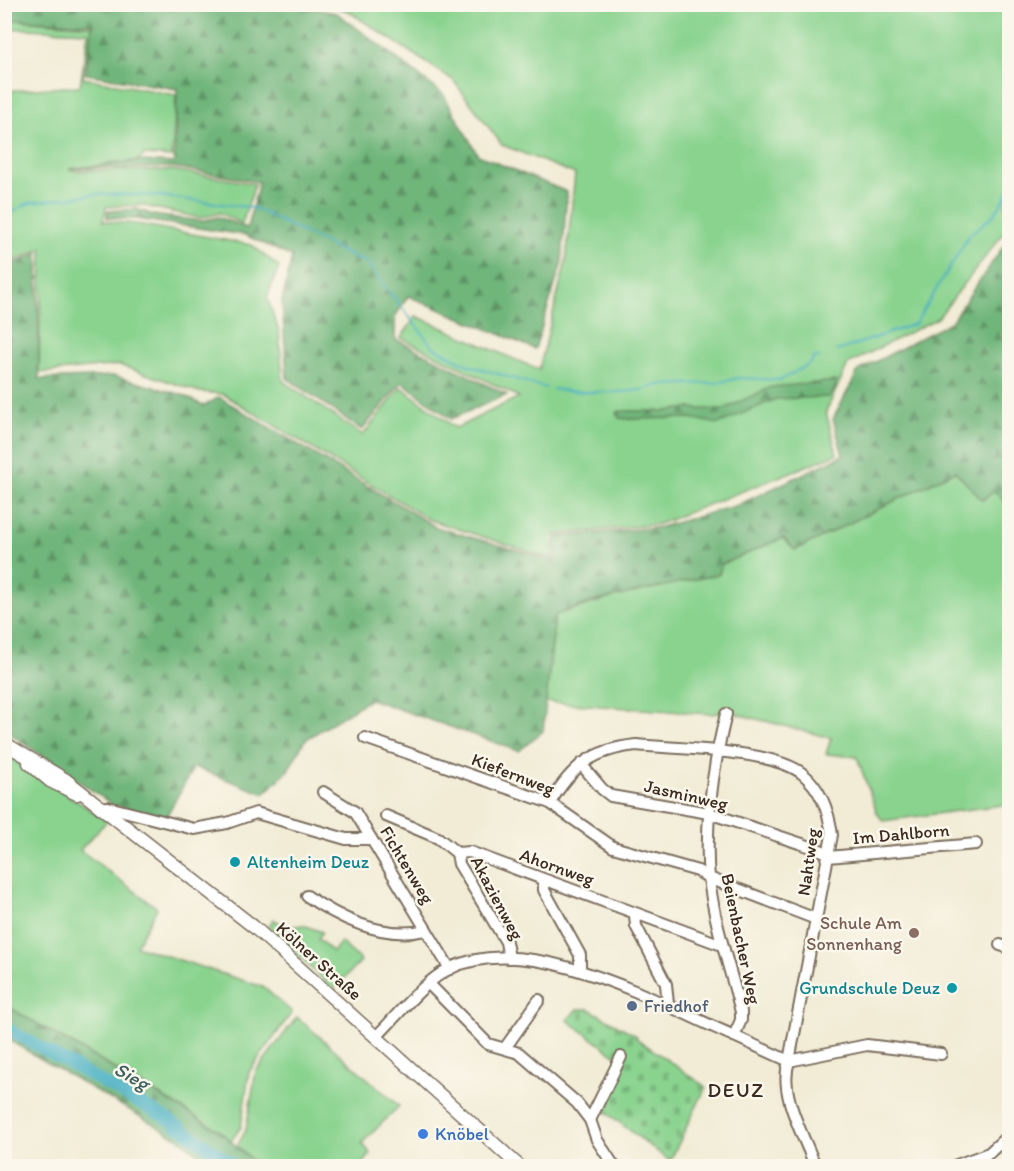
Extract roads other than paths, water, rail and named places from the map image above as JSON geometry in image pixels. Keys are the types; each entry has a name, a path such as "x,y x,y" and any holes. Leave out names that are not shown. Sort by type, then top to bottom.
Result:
{"main road":[{"name":"Kölner Straße","path":"4,743 23,755 50,781 83,796 100,808 254,927 519,1167"}],"street":[{"name":"Beienbacher Weg","path":"726,714 717,753 709,813 709,878 722,945 741,1012 741,1020 734,1036"},
{"name":"Kiefernweg","path":"365,738 550,803 613,847 698,871 709,878 816,919"},
{"name":"Nahtweg","path":"550,803 569,776 581,764 609,750 636,745 772,759 802,773 816,788 830,818 832,835 789,1061"},
{"name":"Jasminweg","path":"581,764 611,796 709,813 828,855"},
{"name":"Fichtenweg","path":"323,792 349,806 450,969"},
{"path":"100,808 108,807 194,829 227,823 252,812 346,839 371,839"},
{"name":"Ahornweg","path":"386,816 438,838 457,854 470,852 635,915 722,945"},
{"name":"Im Dahlborn","path":"828,855 976,844"},
{"name":"Akazienweg","path":"457,854 459,864 506,942 510,958"},
{"path":"544,881 544,890 580,955 580,970"},
{"path":"307,896 373,930 400,932 426,930"},
{"path":"635,915 636,926 666,984 668,1004"},
{"path":"376,1037 450,969 478,961 510,958 580,970 668,1004 789,1061 867,1045 940,1054"},
{"path":"430,985 489,1044 519,1053 558,1085 590,1120 597,1140 614,1167"},
{"path":"505,1048 539,1000"},
{"path":"590,1120 621,1057"},
{"path":"789,1061 786,1069 788,1095 815,1167"},
{"path":"954,1167 989,1153 1010,1134"}],"waterway":[{"path":"837,351 915,324 970,234 994,215 1010,189"},
{"path":"21,207 29,203 97,194 159,196 254,208 365,261 433,347 468,365 546,388"},
{"path":"4,216 18,209"},
{"path":"553,389 623,392 657,385 716,383 739,378 781,380 811,363 814,357 819,358"},
{"name":"Sieg","path":"4,1027 168,1119 235,1166"}],"place":[{"name":"Altenheim Deuz","path":"235,862"},
{"name":"Schule Am Sonnenhang","path":"914,933"},
{"name":"Grundschule Deuz","path":"952,988"},
{"name":"Friedhof","path":"632,1006"},
{"name":"Knöbel","path":"423,1134"}],"district":[{"name":"DEUZ","path":"736,1090"}]}
